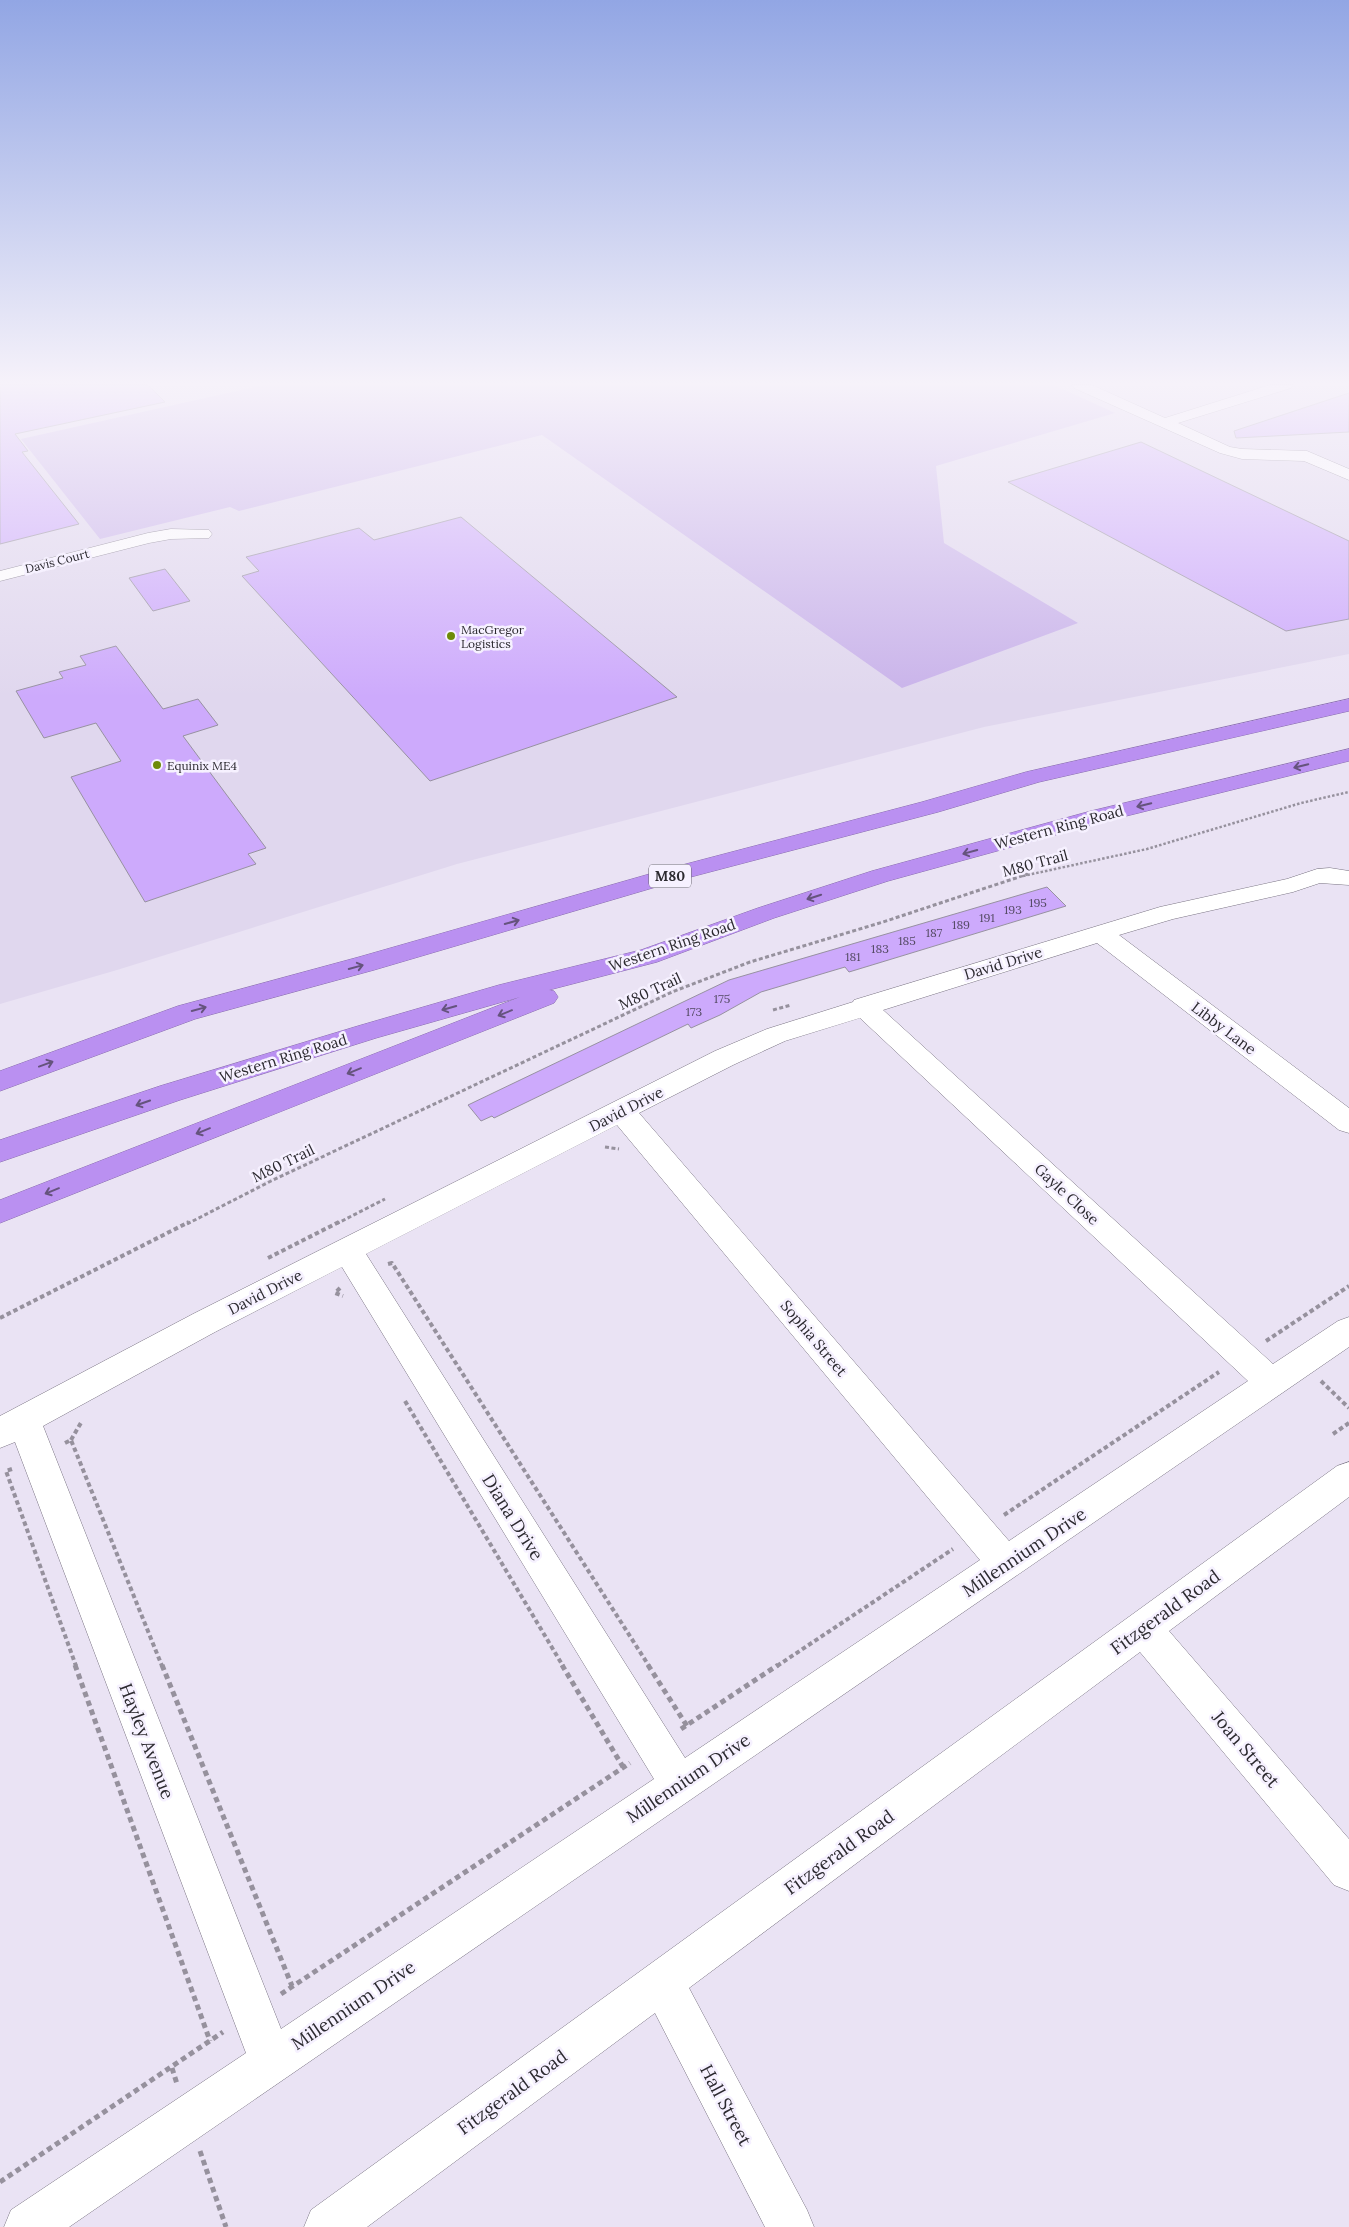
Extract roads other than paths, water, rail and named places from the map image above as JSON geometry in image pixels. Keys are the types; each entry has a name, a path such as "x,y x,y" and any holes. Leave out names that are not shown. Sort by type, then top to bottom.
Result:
{"highway":[{"name":"M80","path":"0,1081 187,1012 364,964 675,874 930,807 1034,777 1349,706"},
{"name":"Western Ring Road","path":"0,1152 170,1093 367,1032 499,994 648,956 766,913 880,876 1099,816 1349,755"},
{"path":"0,1212 648,956"}],"street":[{"name":"Davis Court","path":"0,576 148,538 170,534 203,534"},
{"name":"David Drive","path":"12,1427 204,1324 761,1041 801,1025 1197,905 1293,885 1323,875 1349,878"},
{"name":"David Drive","path":"1293,885 1326,885 1349,888"},
{"name":"Libby Lane","path":"1100,933 1349,1122"},
{"name":"Gayle Close","path":"863,1006 1271,1382"},
{"name":"Sophia Street","path":"621,1111 1006,1564"},
{"name":"Diana Drive","path":"348,1250 679,1784"},
{"name":"Millennium Drive","path":"28,2227 1349,1330"},
{"name":"Hayley Avenue","path":"12,1427 271,2061"},
{"name":"Fitzgerald Road","path":"328,2227 1349,1477"},
{"name":"Joan Street","path":"1143,1628 1349,1870"},
{"name":"Hall Street","path":"662,1982 790,2227"}],"place":[{"name":"MacGregor Logistics","path":"451,636"},
{"name":"Equinix ME4","path":"157,765"}]}
